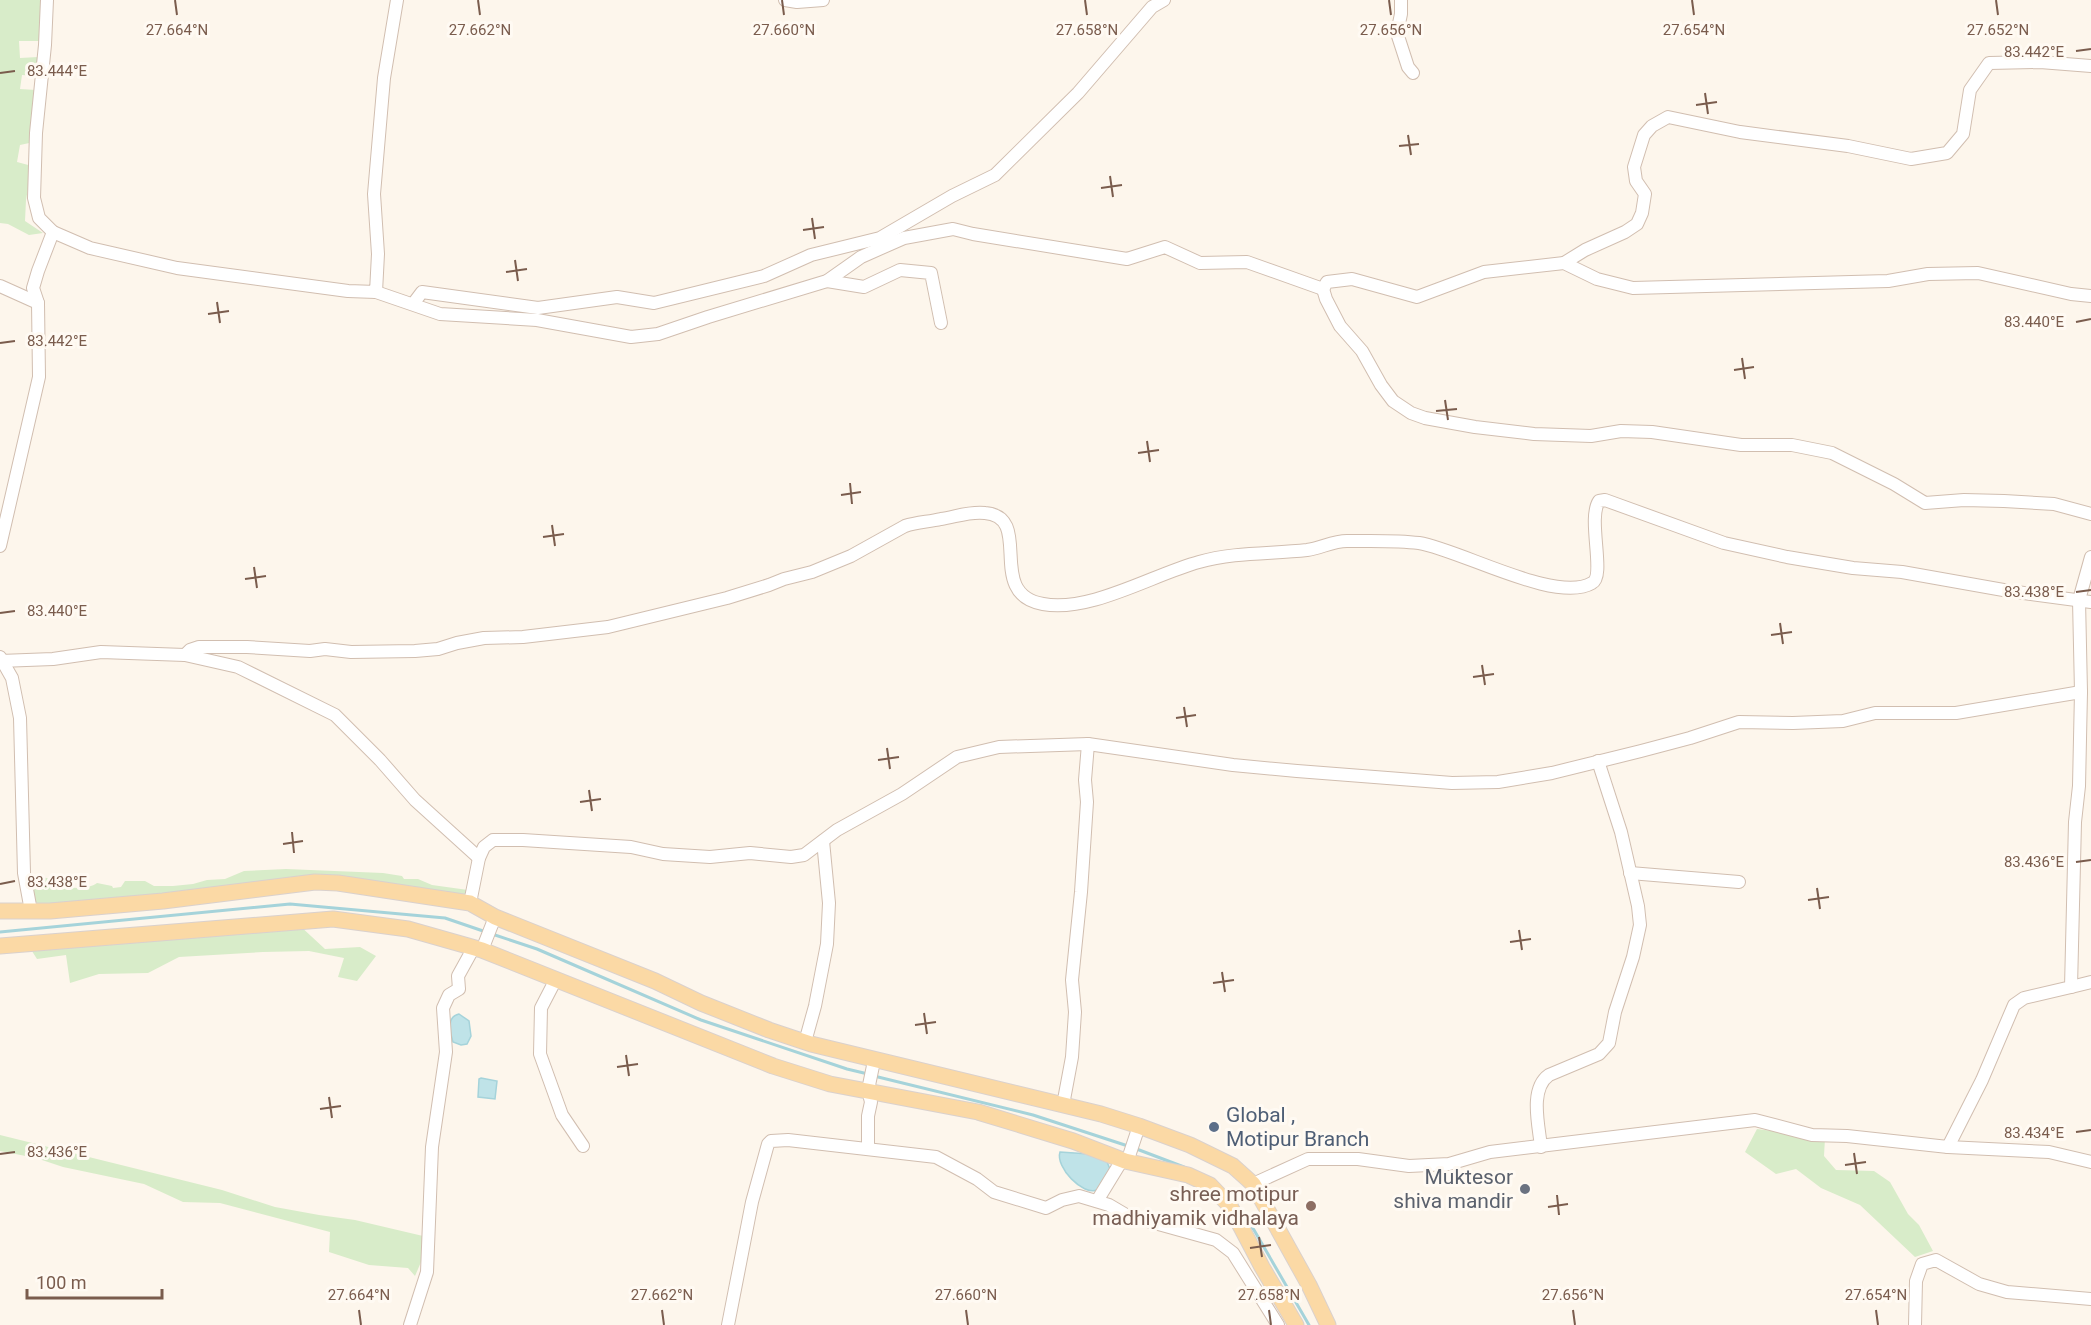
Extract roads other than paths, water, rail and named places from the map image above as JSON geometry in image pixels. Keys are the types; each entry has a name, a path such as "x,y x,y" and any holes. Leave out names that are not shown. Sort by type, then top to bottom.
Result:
{"main road":[{"path":"0,911 31,911 163,901 315,882 338,883 470,903 495,917 655,981 741,1019 805,1042 1063,1105 1137,1132 1190,1145 1233,1166 1253,1184 1309,1285 1320,1323"},
{"path":"0,946 333,919 408,929 478,949 773,1066 830,1084 978,1112 1188,1175 1210,1185 1230,1206 1296,1325"}],"street":[{"path":"47,0 36,133 34,198 39,218 53,232 90,248 177,268 348,291 376,292 440,314 537,320 631,336 658,334 708,316 827,281 861,257 904,238 953,228 974,234 1127,259 1165,247 1200,263 1247,262 1323,289"},
{"path":"376,292 378,254 374,194 384,78 397,0"},
{"path":"785,0 797,2 823,0"},
{"path":"413,304 422,292 538,308 617,297 654,303 764,276 811,255 880,238 952,196 995,175 1078,93 1152,7 1164,0"},
{"path":"1401,0 1397,33 1408,67 1413,73"},
{"path":"2091,66 2040,62 1989,63 1970,90 1963,134 1947,153 1911,159 1848,146 1740,132 1668,117 1652,126 1644,135 1634,167 1636,181 1644,194 1642,213 1637,224 1564,263 1484,272 1418,297 1352,279 1327,282 1323,289 1340,326 1362,351 1393,401 1411,413 1425,418 1534,434 1591,436 1621,431 1652,432 1741,445 1792,445 1832,453 1894,484 1925,503 1964,500 2014,501 2054,504 2091,514"},
{"path":"0,546 39,377 38,303 33,288 53,232"},
{"path":"1564,263 1597,279 1633,288 1888,281 1928,273 1978,273 2071,294 2091,296"},
{"path":"827,281 864,287 900,270 931,273 941,323"},
{"path":"0,286 38,303"},
{"path":"185,655 190,650 199,647 310,651 325,649 351,652 415,651 438,649 484,638 523,637 608,627 727,598 812,572 834,564 905,526 917,522 986,513 998,516 1008,529 1011,540 1012,580 1018,592 1034,602 1055,606 1114,594 1200,562 1229,556 1308,550 1347,541 1418,543 1452,552 1525,580 1552,586 1580,587 1597,580 1599,573 1595,545 1595,516 1597,504 1605,500 1724,543 1787,557 1853,568 1902,572 2008,591 2085,601"},
{"path":"2071,987 2074,834 2084,699 2085,601 2091,557"},
{"path":"0,660 53,659 101,652 185,655 238,667 335,715 380,760 415,800 478,858"},
{"path":"0,660 12,678 20,718 24,873 31,911"},
{"path":"470,903 478,858 484,847 493,840 631,847 663,854 710,857 750,853 791,857 804,855 837,831 902,794 957,757 999,747 1088,744 1233,765 1452,783 1498,782 1552,773 1690,738 1739,722 1843,720 1875,713 1956,712 2084,699"},
{"path":"1063,1105 1075,1012 1072,980 1081,892 1088,744"},
{"path":"1541,1147 1538,1103 1542,1080 1577,1062 1599,1054 1609,1043 1640,925 1622,832 1598,761"},
{"path":"805,1042 815,1006 827,944 829,903 823,841"},
{"path":"1630,873 1739,882"},
{"path":"410,1325 427,1272 432,1148 446,1052 443,1008 449,995 459,988 458,976 478,949 495,917"},
{"path":"556,979 541,1008 540,1054 562,1115 583,1146"},
{"path":"1948,1147 1982,1080 2014,1005 2024,998 2091,982"},
{"path":"868,1149 868,1116 872,1102 868,1090 874,1060"},
{"path":"1253,1184 1308,1160 1358,1159 1409,1166 1449,1164 1490,1152 1755,1120 1812,1135 1846,1136 1948,1147 2049,1152 2090,1158"},
{"path":"1096,1201 1108,1181 1127,1158 1137,1132"},
{"path":"728,1325 752,1202 768,1144 771,1141 788,1140 936,1157 977,1179 994,1192 1046,1208 1062,1200 1079,1196 1109,1205 1126,1215 1216,1240 1233,1253 1278,1325"},
{"path":"1915,1325 1916,1281 1922,1264 1936,1260 1979,1284 2007,1292 2091,1299"}],"water":[{"path":"459,1014 469,1021 471,1036 467,1044 461,1045 453,1042 450,1030 452,1018"},
{"path":"479,1079 497,1081 495,1099 478,1097"},
{"path":"1060,1152 1089,1154 1107,1162 1110,1169 1101,1187 1091,1191 1078,1185 1062,1165"}],"waterway":[{"path":"0,932 290,904 445,918 486,932"},
{"path":"492,934 537,949 701,1020 868,1074"},
{"path":"874,1076 1033,1115 1128,1146"},
{"path":"1134,1148 1184,1167"},
{"path":"1243,1216 1254,1230 1309,1325"}],"place":[{"name":"Global , Motipur Branch","path":"1214,1127"},
{"name":"Muktesor shiva mandir","path":"1525,1189"},
{"name":"shree motipur madhiyamik vidhalaya","path":"1311,1206"}]}
